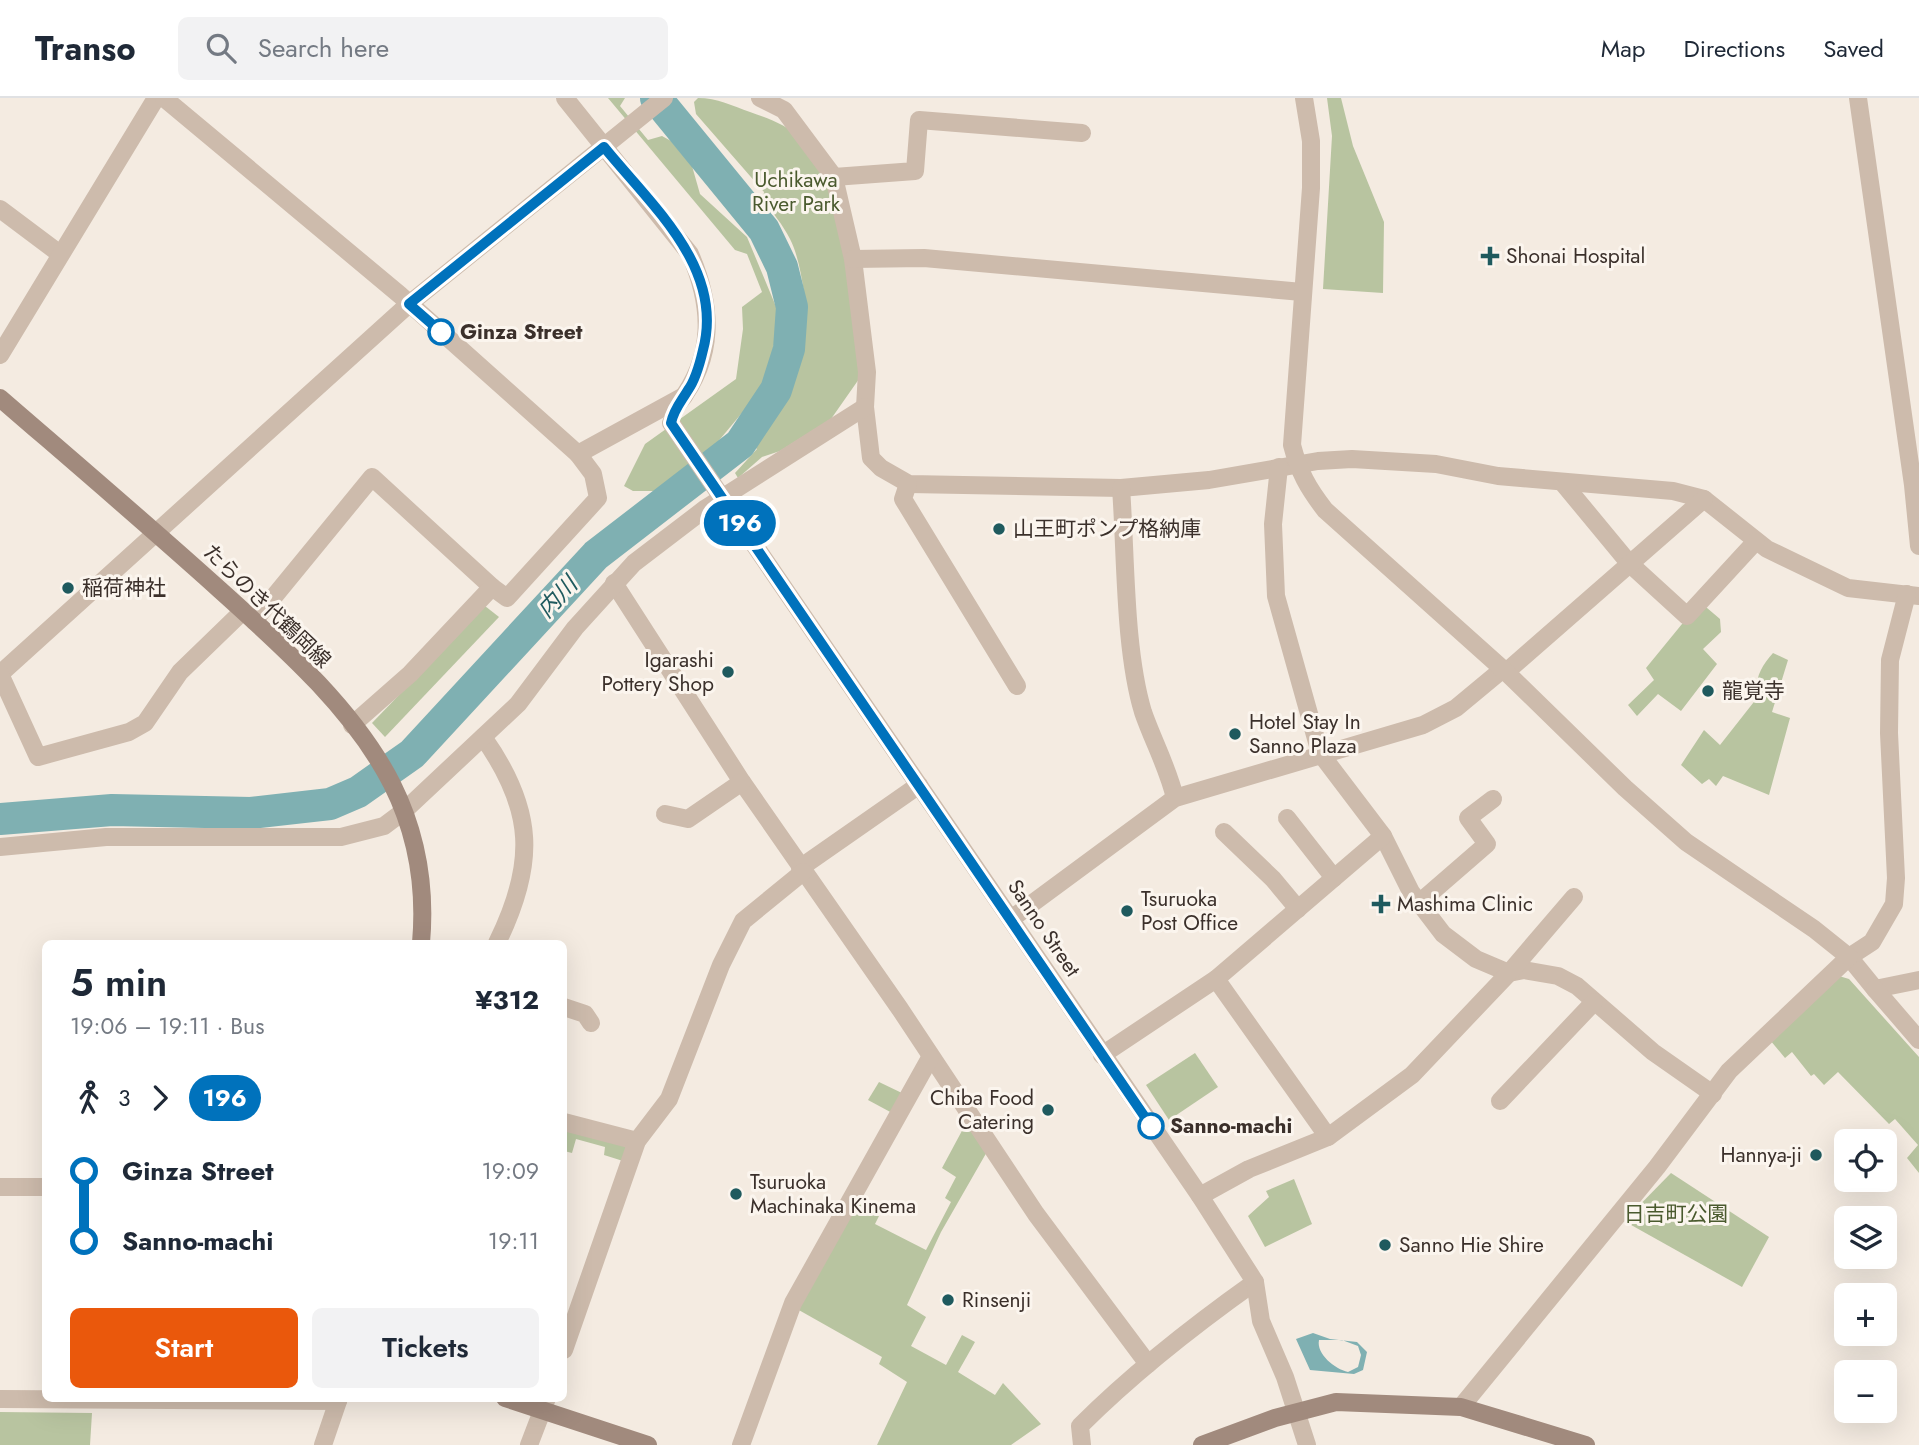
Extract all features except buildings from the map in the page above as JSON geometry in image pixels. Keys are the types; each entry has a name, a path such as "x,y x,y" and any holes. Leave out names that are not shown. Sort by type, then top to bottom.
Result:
{"main road":[{"name":"たらのき代鶴岡線","path":"0,398 157,534 304,668 358,732 401,804 420,870 421,940"},
{"path":"1202,1445 1297,1412 1336,1402 1461,1407 1586,1445"},
{"path":"545,1404 648,1445"}],"street":[{"path":"0,355 156,98"},
{"path":"164,98 409,304 579,454 593,474 598,498 507,598 372,477 248,616 180,672 145,723 129,732 38,757 0,674 409,304 664,98"},
{"path":"565,98 690,254 703,284 707,333 696,372 676,406 671,423 660,418 643,419"},
{"path":"760,98 789,104 834,177 853,259 867,372 865,407 871,458 881,468 908,484 1121,488 1209,480 1288,465 1352,459 1436,464 1498,476 1673,491 1704,499 1767,549 1848,588 1913,595 1890,660 1890,767 1896,878 1894,904 1872,942 1849,957 1729,1071 1461,1407"},
{"path":"1304,98 1311,153 1292,445 1273,524 1276,596 1320,753 1383,836 1419,903 1443,934 1476,959 1509,974 1524,970 1558,976 1577,986 1653,1052 1713,1094"},
{"path":"1858,98 1913,485 1919,546"},
{"path":"834,177 915,171 919,120 1082,133"},
{"path":"0,209 60,254"},
{"path":"853,259 924,258 1302,292"},
{"path":"579,454 684,396"},
{"path":"0,846 106,837 341,837 384,826 401,804 483,737 518,704 614,583 656,545 719,492 865,407"},
{"name":"Sanno Street","path":"671,423 1200,1196 1255,1282 1261,1321 1297,1412 1307,1445"},
{"path":"1288,465 1325,510 1505,670 1625,788 1686,842 1814,929 1849,957 1919,1040"},
{"path":"1562,482 1629,563 1687,616 1756,541"},
{"path":"908,484 903,499 1017,686"},
{"path":"1121,488 1133,664 1143,712 1171,779 1175,798"},
{"path":"1011,919 1175,798 1320,753 1423,725 1456,708 1505,670 1704,499"},
{"path":"614,583 742,782 869,963 1036,1214 1148,1364"},
{"path":"358,732 492,587"},
{"path":"483,737 517,794 526,838 525,862 519,888 511,914 498,940"},
{"path":"665,814 688,820 742,782"},
{"path":"567,1341 637,1141 669,1099 721,965 743,920 802,870 919,785"},
{"path":"1419,903 1488,844 1468,818 1493,799"},
{"path":"1286,818 1334,878"},
{"path":"1224,832 1273,878 1298,909"},
{"path":"1102,1055 1216,979 1383,836"},
{"path":"1200,1196 1249,1169 1328,1137 1412,1075 1509,974 1574,897"},
{"path":"1216,979 1328,1137"},
{"path":"1875,989 1919,980"},
{"path":"1500,1101 1594,1002"},
{"path":"567,1007 576,1009 591,1023"},
{"path":"741,1445 793,1303 930,1058"},
{"path":"567,1123 637,1141"},
{"path":"0,1187 42,1187"},
{"path":"1082,1445 1080,1426 1201,1320 1255,1282"},
{"path":"0,1399 42,1399"},
{"path":"323,1445 337,1402"},
{"path":"529,1445 545,1404"}],"green space":[{"path":"608,98 625,98 620,106 648,140 662,136 671,141 692,166 700,194 747,237 777,309 778,328 767,373 756,396 716,444 657,491 633,491 624,486 645,444 736,379 743,329 742,307 762,292 747,254 735,250"},
{"name":"Uchikawa River Park","path":"698,98 712,99 770,119 801,139 819,164 833,192 842,222 852,285 859,379 831,419 780,451 762,457 738,478 735,473 757,449 754,446 778,410 795,374 804,335 804,292 797,258 787,234 763,199 764,192 696,114 694,102"},
{"path":"1327,98 1341,98 1353,146 1384,222 1383,293 1323,289 1332,136"},
{"path":"1700,602 1720,619 1721,632 1703,649 1717,664 1681,711 1658,694 1637,716 1628,705 1654,680 1646,668"},
{"path":"485,606 499,617 385,737 372,723"},
{"path":"1773,653 1788,660 1772,712 1790,718 1769,795 1723,776 1716,786 1709,779 1702,784 1681,765 1704,730 1720,745 1757,698 1759,674"},
{"path":"1839,976 1849,979 1919,1057 1919,1173 1907,1158 1918,1145 1895,1119 1889,1124 1838,1072 1824,1085 1814,1074 1811,1076 1792,1052 1785,1058 1770,1040"},
{"path":"1195,1053 1218,1087 1169,1120 1146,1085"},
{"path":"879,1082 904,1094 894,1114 868,1100"},
{"path":"969,1124 988,1150 941,1232 907,1305 926,1317 911,1346 946,1365 962,1335 975,1342 958,1372 995,1395 1003,1383 1041,1424 1011,1445 877,1445 907,1382 879,1364 882,1357 797,1309 856,1202 879,1216 875,1224 926,1250 951,1202 945,1198 956,1177 942,1168 964,1127"},
{"path":"567,1129 627,1146 623,1161 604,1155 605,1147 576,1139 572,1153 567,1152"},
{"name":"日吉町公園","path":"1671,1173 1769,1237 1742,1287 1624,1221"},
{"path":"1294,1179 1312,1224 1265,1247 1248,1216 1269,1197 1266,1191"},
{"path":"0,1412 92,1413 90,1445 0,1445"}],"water":[{"path":"1313,1333 1339,1340 1319,1340 1320,1350 1338,1368 1348,1372 1358,1367 1361,1355 1358,1346 1343,1340 1357,1342 1367,1352 1363,1370 1354,1374 1310,1370 1296,1339"}],"waterway":[{"name":"内川","path":"0,819 112,810 251,813 330,804 358,792 412,754 596,555 740,444 776,390 789,349 792,307 782,267 764,230 656,98"}],"bus line":[{"name":"196","path":"441,332 409,304 604,147 690,254 703,284 708,315 703,351 690,388 676,406 671,423 1151,1126"}],"place":[{"name":"Shonai Hospital","path":"1490,256"},
{"name":"Ginza Street","path":"441,332"},
{"name":"山王町ポンプ格納庫","path":"999,529"},
{"name":"稲荷神社","path":"68,588"},
{"name":"Igarashi Pottery Shop","path":"728,672"},
{"name":"龍覚寺","path":"1708,691"},
{"name":"Hotel Stay In Sanno Plaza","path":"1235,734"},
{"name":"Mashima Clinic","path":"1381,904"},
{"name":"Tsuruoka Post Office","path":"1127,911"},
{"name":"Chiba Food Catering","path":"1048,1110"},
{"name":"Sanno-machi","path":"1151,1126"},
{"name":"Hannya-ji","path":"1816,1155"},
{"name":"Tsuruoka Machinaka Kinema","path":"736,1194"},
{"name":"Sanno Hie Shire","path":"1385,1245"},
{"name":"Rinsenji","path":"948,1300"}]}
